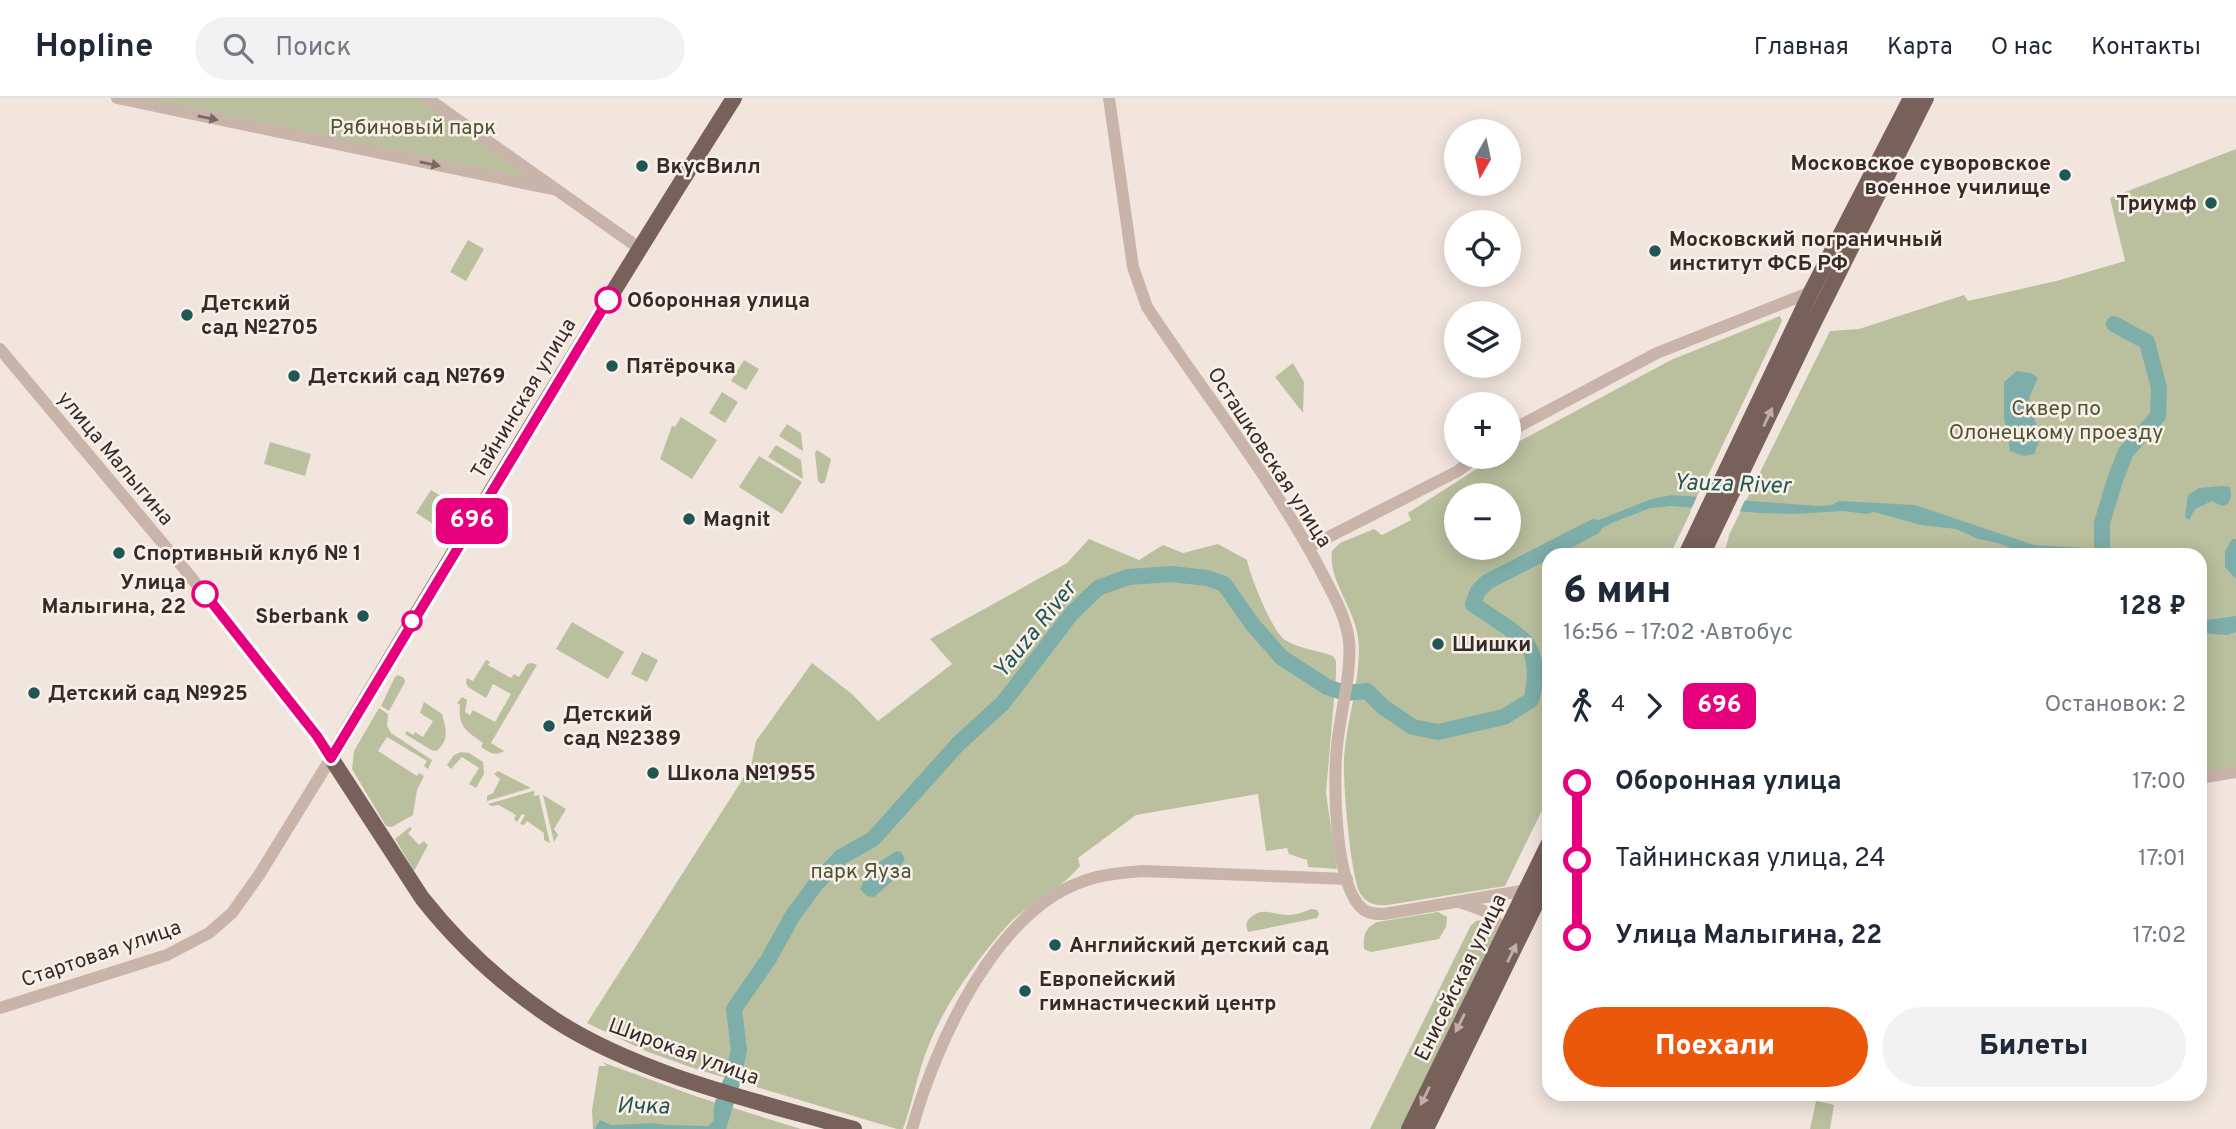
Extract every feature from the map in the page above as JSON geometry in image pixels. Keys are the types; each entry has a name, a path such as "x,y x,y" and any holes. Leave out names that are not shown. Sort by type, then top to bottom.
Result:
{"main road":[{"name":"Тайнинская улица","path":"331,758 444,567 734,98"},
{"path":"1703,548 1722,480 1811,292 1911,98"},
{"path":"1692,548 1705,533 1738,479 1926,98"},
{"name":"Широкая улица","path":"331,758 422,898 461,942 523,997 567,1026 620,1053 697,1082 854,1129"},
{"name":"Енисейская улица","path":"1426,1129 1482,997 1501,940 1542,858"},
{"name":"Енисейская улица","path":"1409,1129 1542,892"}],"street":[{"path":"117,98 557,190"},
{"path":"427,98 639,248"},
{"name":"Осташковская улица","path":"1109,98 1133,267 1147,307 1309,547 1339,605 1346,625 1349,641 1348,666 1340,717 1335,794 1342,861 1357,903 1375,914 1527,890 1542,885"},
{"path":"1521,425 1657,353 1811,292"},
{"name":"улица Малыгина","path":"0,349 186,571 331,758"},
{"path":"1309,547 1461,469"},
{"name":"Стартовая улица","path":"0,1008 167,955 221,924 246,895 331,758"},
{"path":"2207,777 2236,772"},
{"path":"912,1129 936,1056 957,1010 1009,936 1039,906 1066,888 1103,876 1143,871 1347,879"},
{"path":"1527,890 1532,892 1535,905"},
{"path":"1458,902 1491,915 1497,922 1501,940"}],"green space":[{"name":"Рябиновый парк","path":"140,98 423,98 544,184"},
{"name":"Сквер по Олонецкому проезду","path":"2236,149 2236,767 2207,772 2207,548 1726,548 1729,535 1830,331 1859,329 1964,295 1968,301 2060,280 2125,261 2110,198"},
{"path":"468,240 484,249 466,281 450,272"},
{"path":"1780,316 1782,321 1673,548 1542,548 1542,810 1505,886 1376,905 1362,897 1356,882 1348,828 1344,759 1359,651 1356,626 1337,583 1332,551 1340,543 1374,529 1382,535 1411,520 1408,513 1444,490 1444,560 1521,560 1521,483 1455,483 1476,469 1521,469 1521,440 1671,360"},
{"path":"744,360 759,369 746,390 731,381"},
{"path":"1293,363 1304,382 1303,413 1275,377"},
{"path":"722,392 738,402 725,423 709,413"},
{"path":"681,417 717,440 692,479 660,459 672,426 675,427"},
{"path":"787,424 801,433 803,451 779,436"},
{"path":"270,442 311,454 305,476 264,464"},
{"path":"776,445 801,460 803,479 768,457"},
{"path":"817,450 831,459 825,482 821,484 818,481"},
{"path":"759,456 802,482 782,514 739,487"},
{"path":"431,490 456,505 441,529 416,513"},
{"name":"парк Яуза","path":"1089,539 1139,560 1163,545 1183,553 1218,544 1247,560 1274,627 1285,640 1333,656 1336,661 1336,676 1326,793 1337,869 1308,867 1307,860 1289,854 1287,848 1266,851 1258,794 1136,815 1078,858 1080,866 1072,875 1014,919 972,969 952,999 928,1047 903,1129 696,1069 648,1052 587,1023 751,766 756,741 812,663 852,694 878,721 952,664 930,639 1067,563"},
{"path":"572,622 624,652 608,679 556,649"},
{"path":"642,652 658,660 647,682 631,674"},
{"path":"486,660 490,662 488,665 511,678 514,674 519,677 527,664 537,665 491,743 504,751 498,754 481,747 483,743 464,728 460,719 460,705 457,703 462,697 467,700 465,712 470,715 473,710 495,722 511,694 493,684 486,698 466,683 467,678 473,681"},
{"path":"398,675 404,678 405,682 389,711 381,706"},
{"path":"424,702 442,714 446,729 445,738 437,751 405,734 407,731 413,735 415,732 423,737 433,721 420,713"},
{"path":"379,708 388,714 387,726 391,733 432,760 428,769 424,766 427,761 387,737 378,751 417,776 419,773 424,776 417,790 413,815 392,827 386,826 352,769 354,751"},
{"path":"469,753 483,762 484,774 476,788 469,784 479,768 462,757 451,769 447,765 454,755"},
{"path":"498,771 531,788 487,801 487,796 493,793 500,779 494,774"},
{"path":"533,791 533,796 539,795 550,843 544,840 544,833 527,821 524,825 520,824 525,815 522,814 517,822 514,819 516,815 499,805 488,804"},
{"path":"543,795 566,809 554,829 558,835 554,842"},
{"path":"410,827 412,829 408,833 419,845 424,841 428,845 414,871 395,839"},
{"path":"1317,910 1317,918 1248,932 1247,922 1261,912 1293,915"},
{"path":"1438,912 1447,917 1446,927 1439,939 1371,952 1364,949 1365,933 1377,922"},
{"path":"1482,920 1493,924 1495,937 1403,1129 1370,1129 1471,925"},
{"path":"602,1062 698,1097 801,1129 593,1129 592,1110 599,1066 607,1066"},
{"path":"1816,1101 1834,1105 1830,1129 1810,1129"}],"water":[{"path":"2017,371 2031,373 2038,378 2029,398 2040,439 2034,454 2024,456 2010,451 2004,418 2004,382"},
{"path":"2230,487 2231,497 2228,504 2222,506 2212,501 2195,509 2189,520 2185,517 2188,495 2199,488"},
{"path":"1673,495 1817,506 1832,505 1839,501 1915,505 2034,545 2085,548 2011,548 1978,539 1956,529 1921,525 1874,512 1760,513 1671,506 1650,508 1577,541 1574,531 1651,499"},
{"path":"2232,539 2236,539 2236,579 2225,567 2225,551"},
{"path":"2236,616 2236,632 2227,635 2207,634 2207,620"},
{"path":"897,851 901,852 905,859 891,882 874,897 867,896 860,889 870,871"},
{"path":"737,1063 742,1077 726,1129 595,1129 600,1120 611,1125 654,1123 708,1126 714,1120 719,1089"}],"pier":[{"path":"1699,492 1747,496 1738,515 1690,512"}],"waterway":[{"path":"2102,548 2102,523 2126,452 2158,416 2159,388 2147,342 2114,324"},
{"name":"Yauza River","path":"1553,548 1594,527"},
{"name":"Yauza River","path":"732,1082 739,1050 734,1009 768,960 793,915 841,857 873,839 958,744 1003,703 1072,613 1098,588 1128,577 1172,574 1207,578 1224,584 1253,625 1281,657 1327,687 1345,693 1367,691 1383,707 1413,727 1438,732 1504,717 1531,700 1535,669 1529,647 1514,632 1473,604 1478,591 1487,582 1542,554"}],"bus line":[{"name":"696","path":"205,594 317,736 331,758 608,300"}],"place":[{"name":"ВкусВилл","path":"642,166"},
{"name":"Московское суворовское военное училище","path":"2065,175"},
{"name":"Триумф","path":"2211,203"},
{"name":"Московский пограничный институт ФСБ РФ","path":"1655,251"},
{"name":"Оборонная улица","path":"608,300"},
{"name":"Детский сад №2705","path":"187,315"},
{"name":"Пятёрочка","path":"612,366"},
{"name":"Детский сад №769","path":"294,376"},
{"name":"Magnit","path":"689,519"},
{"name":"Спортивный клуб № 1","path":"119,553"},
{"name":"Улица Малыгина, 22","path":"205,594"},
{"name":"Sberbank","path":"363,616"},
{"name":"Шишки","path":"1438,644"},
{"name":"Детский сад №925","path":"34,693"},
{"name":"Детский сад №2389","path":"549,726"},
{"name":"Школа №1955","path":"653,773"},
{"name":"Английский детский сад","path":"1055,945"},
{"name":"Европейский гимнастический центр","path":"1025,991"}],"water label":[{"name":"Ичка","path":"643,1105"}]}
